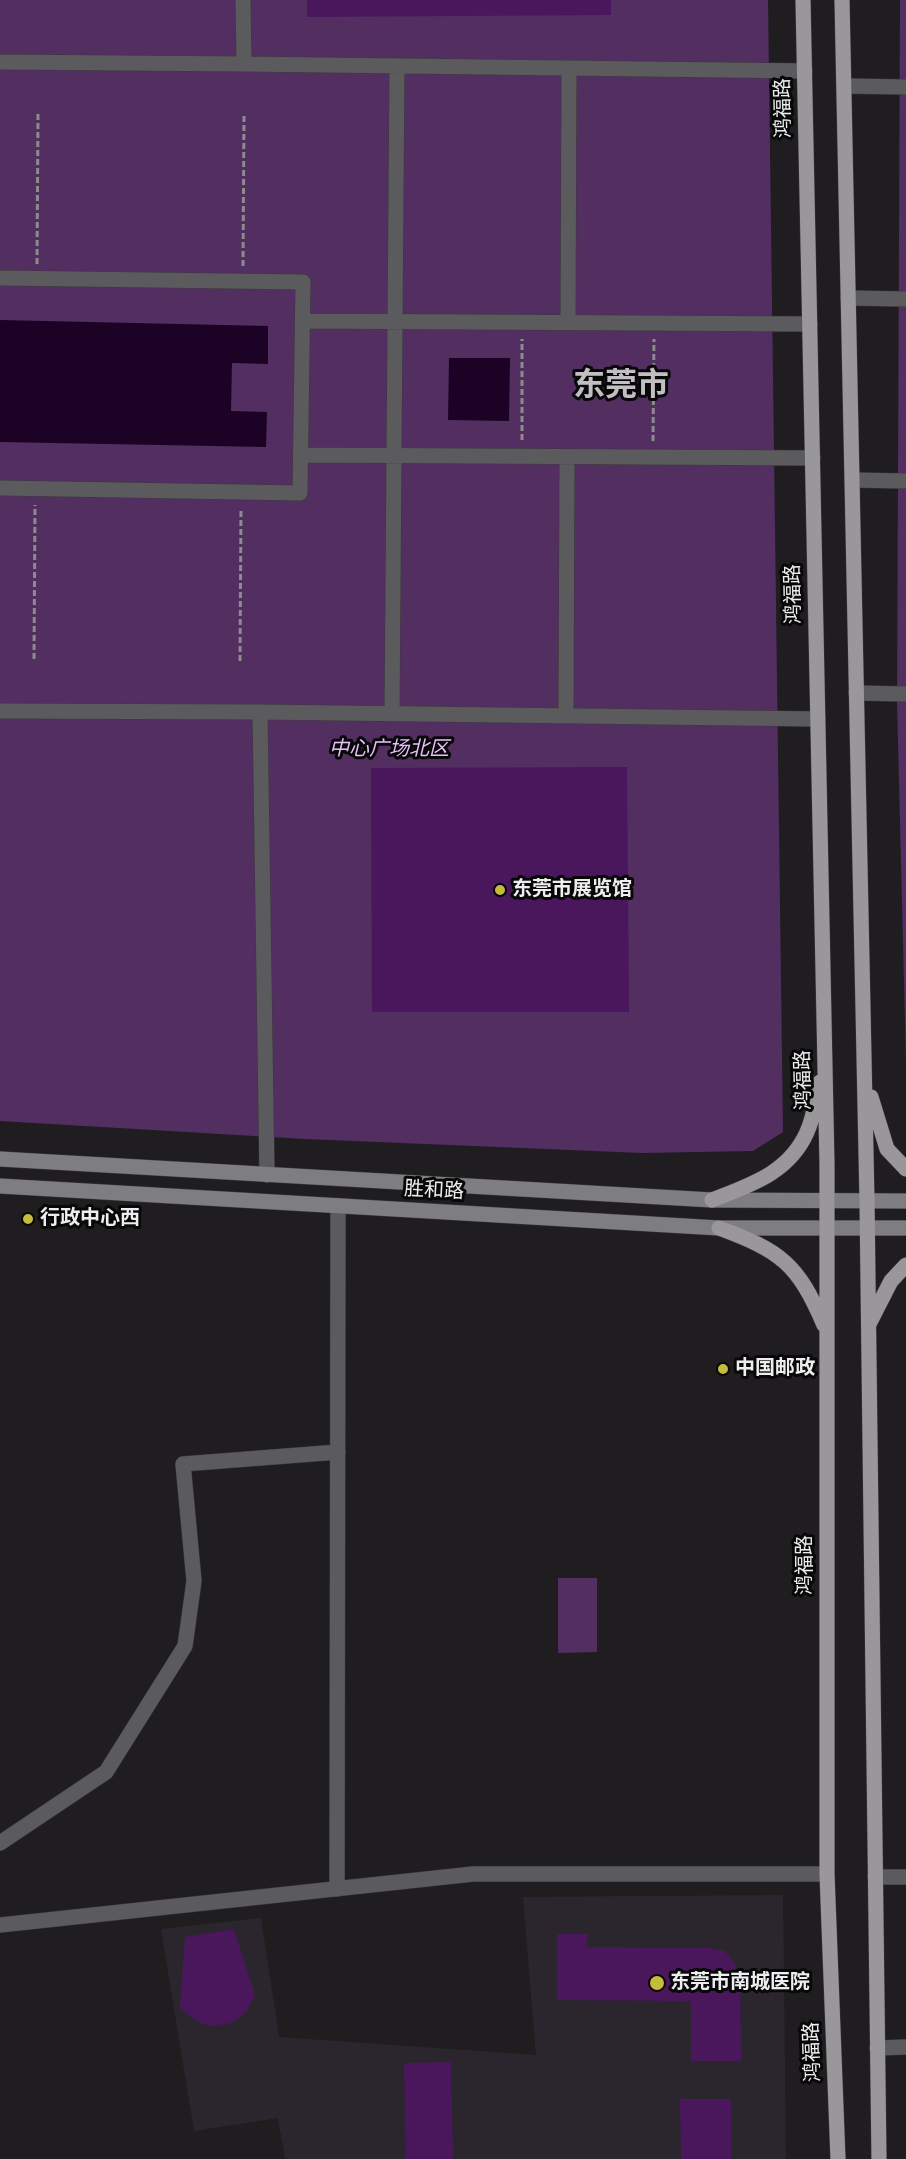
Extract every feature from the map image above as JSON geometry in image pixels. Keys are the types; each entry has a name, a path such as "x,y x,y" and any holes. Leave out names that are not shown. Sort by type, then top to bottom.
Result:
{"main road":[{"name":"鸿福路","path":"803,0 827,1201 827,1874 838,2159"},
{"path":"842,0 867,1200 879,2159"},
{"path":"864,1055 872,1107 887,1149 906,1169"},
{"path":"712,1200 759,1182 785,1165 807,1132 825,1062"},
{"name":"胜和路","path":"0,1159 712,1200 906,1201"},
{"name":"胜和路","path":"0,1186 719,1228 906,1228"},
{"path":"719,1228 759,1243 780,1256 801,1278 827,1333"},
{"path":"868,1326 891,1281 906,1265"}],"street":[{"path":"243,0 244,64"},
{"path":"0,62 805,71"},
{"path":"392,714 397,66"},
{"path":"568,323 569,68"},
{"path":"844,86 906,87"},
{"path":"0,278 303,282 300,493 0,488"},
{"path":"848,298 906,299"},
{"path":"302,321 810,324"},
{"path":"301,455 813,458"},
{"path":"566,716 567,457"},
{"path":"852,480 906,481"},
{"path":"856,693 906,694"},
{"path":"0,711 818,718"},
{"path":"260,712 267,1175"},
{"path":"337,1889 338,1206"},
{"path":"0,1843 106,1772 185,1646 194,1581 183,1464 338,1452"},
{"path":"0,1925 473,1874 827,1874"},
{"path":"875,1877 906,1876"},
{"path":"877,2048 906,2048"}],"path":[{"path":"37,278 38,114"},
{"path":"243,281 244,114"},
{"path":"522,322 522,457"},
{"path":"653,458 654,323"},
{"path":"34,659 35,489"},
{"path":"240,661 241,492"}],"shaded area":[{"path":"0,320 268,326 268,364 232,363 231,411 267,412 266,447 0,442"},
{"path":"449,358 510,358 509,421 448,420"},
{"name":"东莞市南城医院","path":"783,1895 786,2159 285,2159 278,2118 194,2131 161,1929 261,1918 279,2037 536,2055 523,1897"}],"green space":[{"name":"中心广场北区","path":"0,0 768,0 783,1132 753,1151 642,1153 305,1139 0,1121"},
{"path":"900,0 906,0 906,1062 897,703"},
{"path":"558,1578 597,1578 597,1652 558,1653"}],"building":[{"path":"307,0 611,0 611,15 307,17"},
{"name":"东莞市展览馆","path":"627,767 629,1012 372,1012 371,768"},
{"path":"234,1929 255,1995 246,2012 231,2023 212,2026 203,2024 180,2007 185,1937"},
{"path":"557,1934 588,1934 587,1947 708,1948 725,1951 740,1971 741,2061 691,2061 691,2001 557,2000"},
{"path":"451,2062 453,2159 406,2159 404,2063"},
{"path":"680,2099 731,2099 731,2159 681,2159"}],"place":[{"name":"东莞市展览馆","path":"500,890"},
{"name":"行政中心西","path":"28,1219"},
{"name":"中国邮政","path":"723,1369"},
{"name":"东莞市南城医院","path":"657,1983"}],"district":[{"name":"东莞市","path":"621,387"}]}
